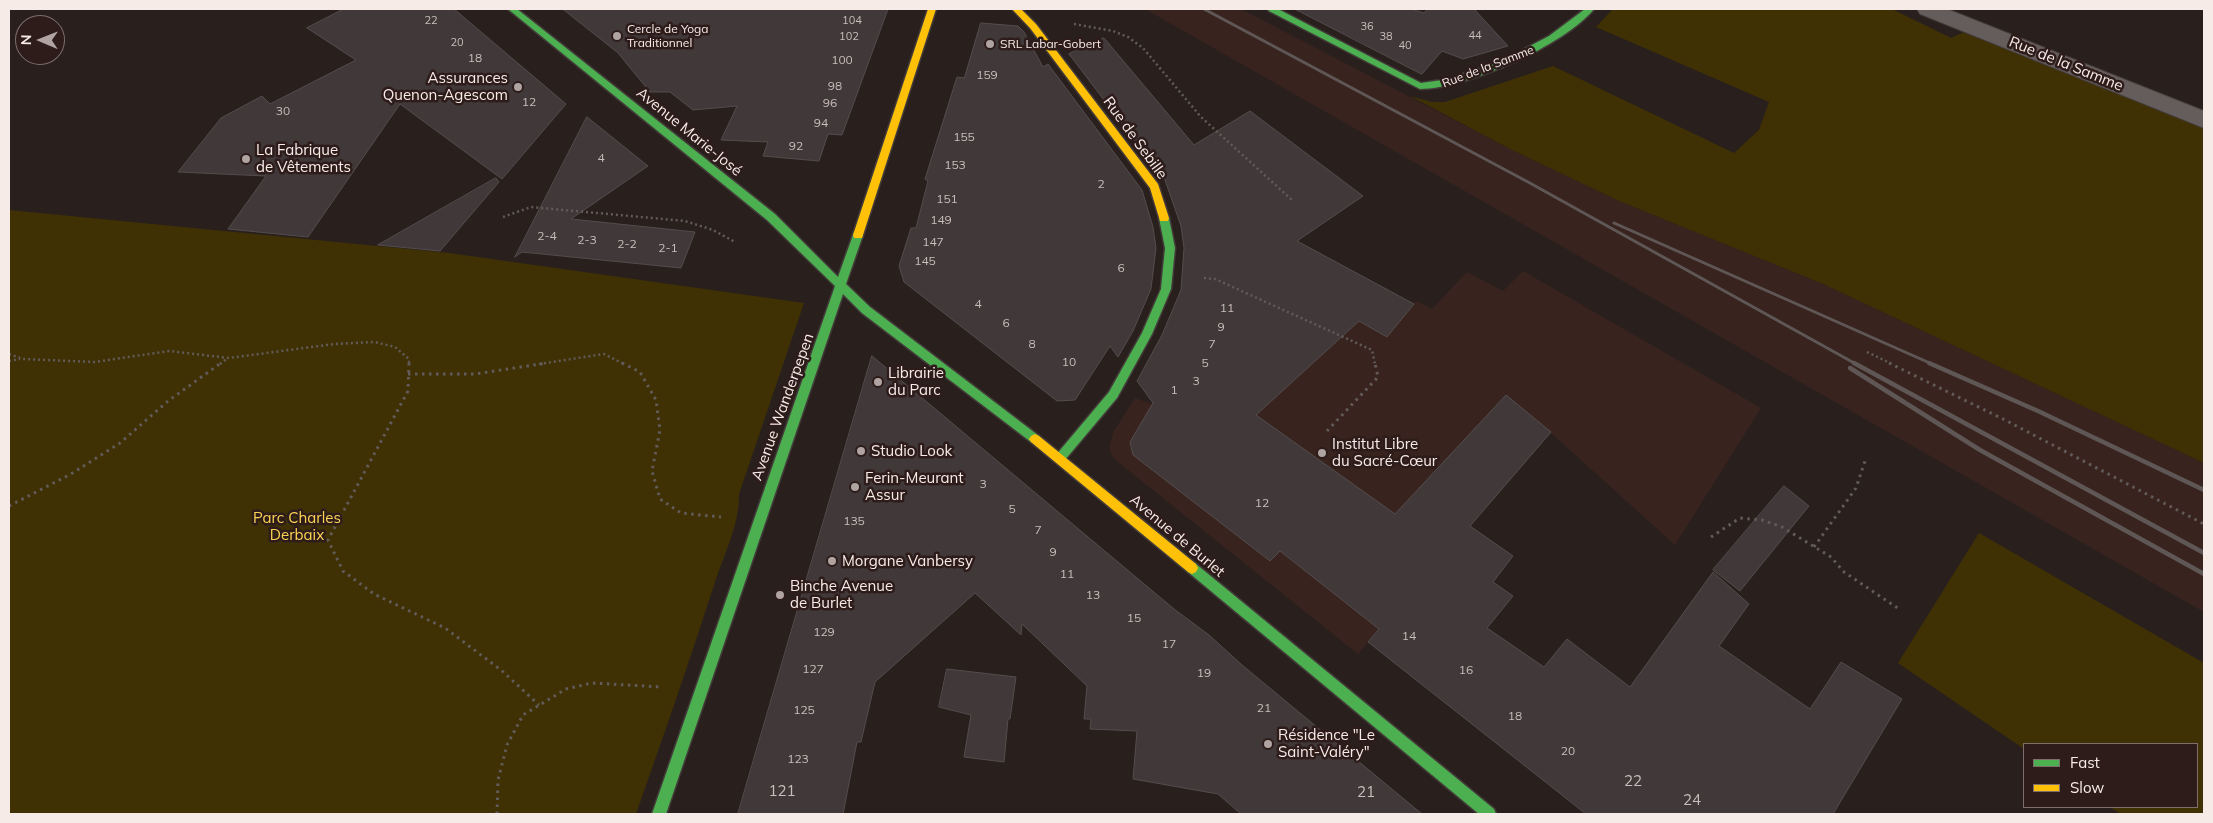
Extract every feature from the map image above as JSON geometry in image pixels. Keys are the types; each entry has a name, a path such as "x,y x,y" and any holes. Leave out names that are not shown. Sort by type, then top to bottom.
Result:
{"street":[{"name":"Avenue Marie-José","path":"512,9 772,217 842,286"},
{"name":"Avenue Wanderpepen","path":"659,814 700,690 842,286 932,9"},
{"name":"Rue de Sebille","path":"1016,9 1032,26 1154,187 1167,227 1170,248 1166,290 1147,334 1113,395 1060,458"},
{"name":"Rue de la Samme","path":"1272,9 1420,86 1435,87 1448,84 1550,42 1580,20 1590,9"},
{"name":"Rue de la Samme","path":"1928,9 2204,120"},
{"name":"Avenue de Burlet","path":"842,286 866,310 1060,458 1489,814"}],"path":[{"path":"1032,26 1070,23 1098,26 1117,32 1135,41 1163,70 1190,106 1293,201"},
{"path":"503,217 531,207 685,221 713,230 735,242"},
{"path":"1168,275 1215,279 1372,350 1378,377 1327,431"},
{"path":"9,361 23,359 95,362 168,351 228,358 334,344 374,342 395,347 409,359 408,391 328,540 343,571 374,594 445,628 501,670 539,705"},
{"path":"1867,352 2003,419 2204,524"},
{"path":"9,354 23,359"},
{"path":"408,374 475,374 604,354 640,372 656,400 660,430 652,471 660,499 681,513 759,520"},
{"path":"9,506 71,474 120,443 168,401 228,358"},
{"path":"1814,547 1856,488 1865,461"},
{"path":"1711,537 1740,518 1762,520 1782,527 1831,557 1844,572 1899,609"},
{"path":"497,814 498,780 507,745 523,715 539,705 566,689 592,683 700,690"}],"shaded area":[{"path":"1145,9 1241,9 1510,149 1619,201 1823,284 2204,463 2204,612"},
{"name":"Institut Libre du Sacré-Cœur","path":"1321,254 1414,304 1416,301 1432,309 1467,272 1503,291 1523,271 1761,408 1675,545 1551,433 1481,514 1444,552 1358,654 1118,462 1112,456 1109,448 1114,431 1135,398 1236,434 1272,398 1284,294"}],"green space":[{"path":"1613,9 1892,9 1951,38 1975,27 2204,122 2204,463 1823,284 1619,201 1510,149 1410,96 1432,102 1445,102 1553,66 1734,153 1759,130 1769,102 1596,27"},
{"name":"Parc Charles Derbaix","path":"9,210 449,253 804,303 739,494 739,505 731,539 636,814 9,814"},
{"path":"1979,533 2204,663 2204,814 2121,814 2112,808 2198,808 2198,743 2023,743 2023,748 1898,663"}],"building":[{"path":"344,9 454,9 566,104 502,179 400,104 308,237 228,229 266,176 178,172 221,118 262,96 270,104 356,60 307,28"},
{"path":"563,9 888,9 842,135 828,134 819,161 763,156 768,142 721,140 737,106 693,110 670,92 650,92 618,53"},
{"path":"1295,9 1411,9 1424,13 1428,9 1474,9 1508,46 1463,59 1442,51 1422,74"},
{"path":"981,23 1018,26 1024,32 1043,67 1048,64 1142,190 1153,227 1156,248 1151,289 1133,331 1118,357 1110,346 1075,400 1057,401 904,282 899,266 911,228 916,228 928,181 925,179 957,77 964,78"},
{"path":"1104,38 1194,145 1250,111 1363,196 1297,241 1414,304 1387,337 1359,321 1256,415 1395,514 1506,395 1551,432 1470,526 1513,556 1493,582 1513,596 1487,628 1544,667 1567,639 1630,687 1713,572 1749,604 1719,646 1810,709 1841,662 1902,699 1833,814 1586,814 1368,642 1379,629 1280,551 1270,561 1133,455 1130,442 1153,403 1137,381 1162,335 1181,290 1184,248 1181,226 1165,180 1069,54"},
{"path":"587,117 648,166 571,219 695,232 681,268 522,252 515,257"},
{"path":"496,178 499,182 440,251 378,245"},
{"path":"872,356 1422,814 1241,814 1218,794 1133,779 1137,731 1090,729 1091,719 1084,719 1087,686 1022,624 1021,635 975,593 875,682 861,742 857,742 843,814 738,814"},
{"path":"1784,486 1809,506 1740,591 1713,570"},
{"path":"947,669 1016,677 1010,719 1008,719 1004,762 964,757 971,715 939,707"}],"railway":[{"path":"1204,9 1528,182 1856,364"},
{"path":"1614,223 1932,364"},
{"path":"1854,363 2204,553"},
{"path":"1929,363 2038,411 2204,490"},
{"path":"1850,368 1980,450 2204,574"}],"traffic: fast":[{"path":"512,9 771,217 866,310 1035,439"},
{"path":"1272,9 1420,86 1450,82 1510,60 1565,30 1590,9"},
{"path":"1060,458 1113,395 1147,334 1166,289 1170,248 1164,218"},
{"path":"659,814 858,235"},
{"path":"1192,568 1489,814"}],"traffic: slow":[{"path":"858,235 932,9"},
{"path":"1016,9 1033,26 1155,187 1164,218"},
{"path":"1035,439 1192,568"}],"place":[{"name":"Cercle de Yoga Traditionnel","path":"617,36"},
{"name":"SRL Labar-Gobert","path":"990,44"},
{"name":"Assurances Quenon-Agescom","path":"518,87"},
{"name":"La Fabrique de Vêtements","path":"246,159"},
{"name":"Librairie du Parc","path":"878,382"},
{"name":"Studio Look","path":"861,451"},
{"name":"Institut Libre du Sacré-Cœur","path":"1322,453"},
{"name":"Ferin-Meurant Assur","path":"855,487"},
{"name":"Morgane Vanbersy","path":"832,561"},
{"name":"Binche Avenue de Burlet","path":"780,595"},
{"name":"Résidence \"Le Saint-Valéry\"","path":"1268,744"}]}
